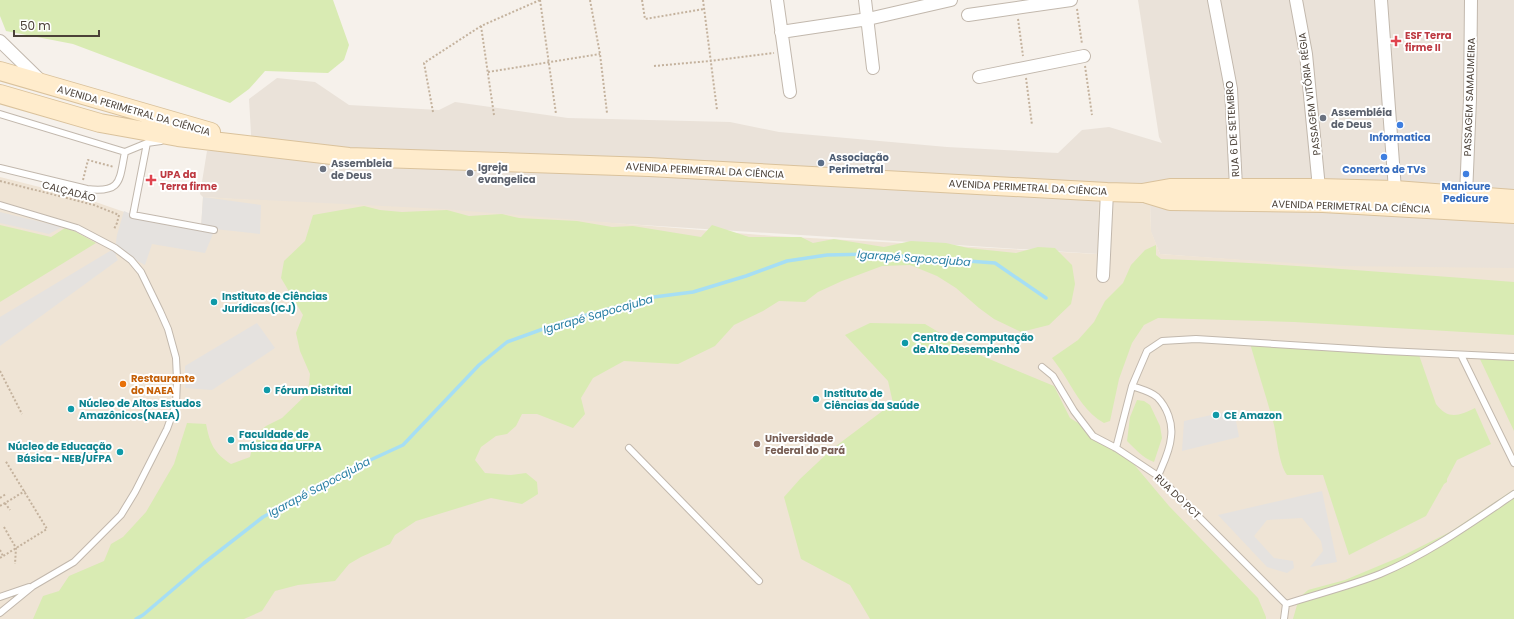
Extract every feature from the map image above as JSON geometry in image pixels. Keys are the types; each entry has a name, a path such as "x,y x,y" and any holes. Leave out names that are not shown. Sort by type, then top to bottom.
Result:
{"main road":[{"name":"AVENIDA PERIMETRAL DA CIÊNCIA","path":"0,71 267,148"},
{"name":"AVENIDA PERIMETRAL DA CIÊNCIA","path":"0,94 100,123 178,137 349,157 649,167 1107,192 1142,192 1170,188 1319,188 1395,190 1514,199"},
{"name":"AVENIDA PERIMETRAL DA CIÊNCIA","path":"1142,192 1170,201 1323,203 1514,214"}],"street":[{"path":"777,0 790,92"},
{"path":"865,0 873,68"},
{"path":"781,32 868,18 951,0"},
{"path":"968,14 1071,0"},
{"name":"RUA 6 DE SETEMBRO","path":"1214,0 1231,89 1236,188"},
{"name":"PASSAGEM VITÓRIA RÉGIA","path":"1296,0 1306,54 1319,188"},
{"path":"1381,0 1395,190"},
{"name":"PASSAGEM SAMAUMEIRA","path":"1466,195 1472,0"},
{"path":"0,41 43,84"},
{"path":"979,77 1084,56"},
{"path":"1102,276 1107,192"}],"lane":[{"path":"0,114 125,152 147,144 178,137"},
{"path":"147,144 133,215 214,230"},
{"path":"0,168 87,189 102,191 108,190 117,184 125,152"},
{"path":"0,205 77,228 115,248 131,260 140,272 168,329 176,358 177,379 176,404 167,429 135,492 121,515 74,562 33,586 0,613"},
{"path":"1116,448 1132,386 1147,351 1162,341 1196,339 1514,357"},
{"path":"1462,355 1514,463"},
{"name":"RUA DO PCT","path":"1042,367 1053,376 1074,411 1093,436 1116,448 1158,476 1286,604"},
{"path":"1132,386 1147,391 1157,397 1167,410 1170,420 1172,437 1168,454 1158,476"},
{"path":"629,448 760,581"},
{"path":"1284,619 1286,604 1380,574 1422,553 1462,529 1514,494"},
{"path":"0,597 33,586"}],"path":[{"path":"433,112 424,64 481,26 540,0 556,114"},
{"path":"590,0 600,54 607,113"},
{"path":"642,0 644,19 704,9"},
{"path":"702,0 717,110"},
{"path":"481,26 494,115"},
{"path":"654,66 784,52"},
{"path":"488,72 600,54"},
{"name":"CALÇADÃO","path":"0,181 94,205 118,215 117,223 114,229"},
{"path":"0,371 22,414"},
{"path":"0,558 47,529 5,460"},
{"path":"0,506 24,491"},
{"path":"0,498 6,494"},
{"path":"5,503 10,510"},
{"path":"4,528 16,548 15,564"},
{"path":"0,550 3,556"}],"shaded area":[{"path":"1138,0 1514,0 1514,281 1160,254 1151,232 1150,203 1099,196 1098,254 203,197 200,194 207,151 252,151 249,99 277,78 315,82 349,105 439,110 455,102 568,118 730,122 779,132 947,147 1058,153 1082,130 1109,127 1162,143 1159,137"},
{"name":"Universidade Federal do Pará","path":"0,177 87,199 133,215 201,228 203,197 443,209 774,236 1097,254 1099,196 1150,203 1151,231 1160,254 1336,266 1514,268 1514,619 0,619"},
{"path":"203,197 261,205 260,234 215,229 205,253 152,244 145,265 115,249 118,260 0,346 0,317 115,248 124,211 133,215 201,228"},
{"path":"0,212 62,227 49,234 0,223"},
{"path":"257,323 275,348 212,390 185,388 185,366"},
{"path":"1234,410 1239,437 1182,451 1184,421"},
{"path":"1322,491 1337,562 1310,567 1323,551 1321,541 1302,518 1267,520 1254,536 1274,558 1293,561 1294,568 1287,573 1267,567 1218,515"}],"green space":[{"path":"0,0 333,0 349,45 344,60 328,73 265,71 249,89 230,103 73,44 6,31 0,16"},
{"path":"364,206 380,210 402,212 447,210 469,216 502,214 519,218 577,221 612,227 633,226 701,237 712,225 749,237 801,237 813,243 834,239 884,247 911,241 946,243 968,248 1016,253 1038,247 1055,248 1072,265 1075,284 1071,304 1049,325 1021,332 994,319 956,288 937,276 910,265 882,266 818,292 805,302 779,301 763,311 734,325 715,346 678,364 624,361 593,378 581,398 585,414 573,428 537,414 522,414 516,426 507,434 496,436 481,447 475,460 485,473 511,475 526,473 537,482 538,494 522,504 491,498 416,521 395,535 390,544 349,564 335,581 298,585 275,591 262,611 244,619 33,619 43,596 59,591 69,576 104,561 111,544 123,537 146,512 174,464 187,423 206,424 211,443 220,456 231,464 250,457 255,435 266,426 282,418 308,393 310,374 300,351 296,333 303,315 281,278 284,261 305,241 313,215"},
{"path":"0,225 51,237 65,228 96,243 0,302"},
{"path":"1156,245 1156,255 1161,259 1293,266 1514,282 1514,335 1294,322 1158,318 1144,325 1132,343 1119,379 1110,421 1104,423 1082,404 1052,358 1078,340 1094,322 1105,301 1123,283 1131,265 1145,250"},
{"path":"870,323 925,324 970,351 1054,386 1070,418 1121,449 1169,506 1258,598 1266,619 870,619 850,585 801,559 784,497 800,479 832,449 893,403 888,381 845,335"},
{"path":"1249,340 1419,355 1436,404 1440,409 1454,415 1464,413 1475,408 1491,444 1457,460 1447,479 1447,482 1444,484 1426,516 1349,555 1323,475 1287,475 1284,470 1280,458 1274,425"},
{"path":"1479,357 1514,359 1514,431"},
{"path":"1137,400 1144,401 1150,405 1160,426 1162,438 1154,462 1143,456 1127,441 1130,417"},
{"path":"1513,490 1514,619 1293,619 1299,598 1308,590 1345,580 1400,557 1450,532"}],"waterway":[{"name":"Igarapé Sapocajuba","path":"136,619 143,615 204,563 263,517 355,467 403,445 479,365 507,342 568,320 654,297 693,292 746,276 787,261 827,255 872,254 995,263 1046,298"}],"place":[{"name":"ESF Terra firme II","path":"1396,41"},
{"name":"Assembléia de Deus","path":"1323,118"},
{"name":"Informatica","path":"1400,125"},
{"name":"Concerto de TVs","path":"1384,157"},
{"name":"Associação Perimetral","path":"821,163"},
{"name":"Assembleia de Deus","path":"323,169"},
{"name":"Igreja evangelica","path":"470,173"},
{"name":"Manicure Pedicure","path":"1466,174"},
{"name":"UPA da Terra firme","path":"151,180"},
{"name":"Instituto de Ciências Jurídicas(ICJ)","path":"214,302"},
{"name":"Centro de Computação de Alto Desempenho","path":"905,343"},
{"name":"Restaurante do NAEA","path":"123,384"},
{"name":"Fórum Distrital","path":"267,390"},
{"name":"Instituto de Ciências da Saúde","path":"816,399"},
{"name":"Núcleo de Altos Estudos Amazônicos(NAEA)","path":"71,409"},
{"name":"CE Amazon","path":"1216,415"},
{"name":"Faculdade de música da UFPA","path":"231,440"},
{"name":"Universidade Federal do Pará","path":"757,444"},
{"name":"Núcleo de Educação Básica - NEB/UFPA","path":"120,452"}]}
